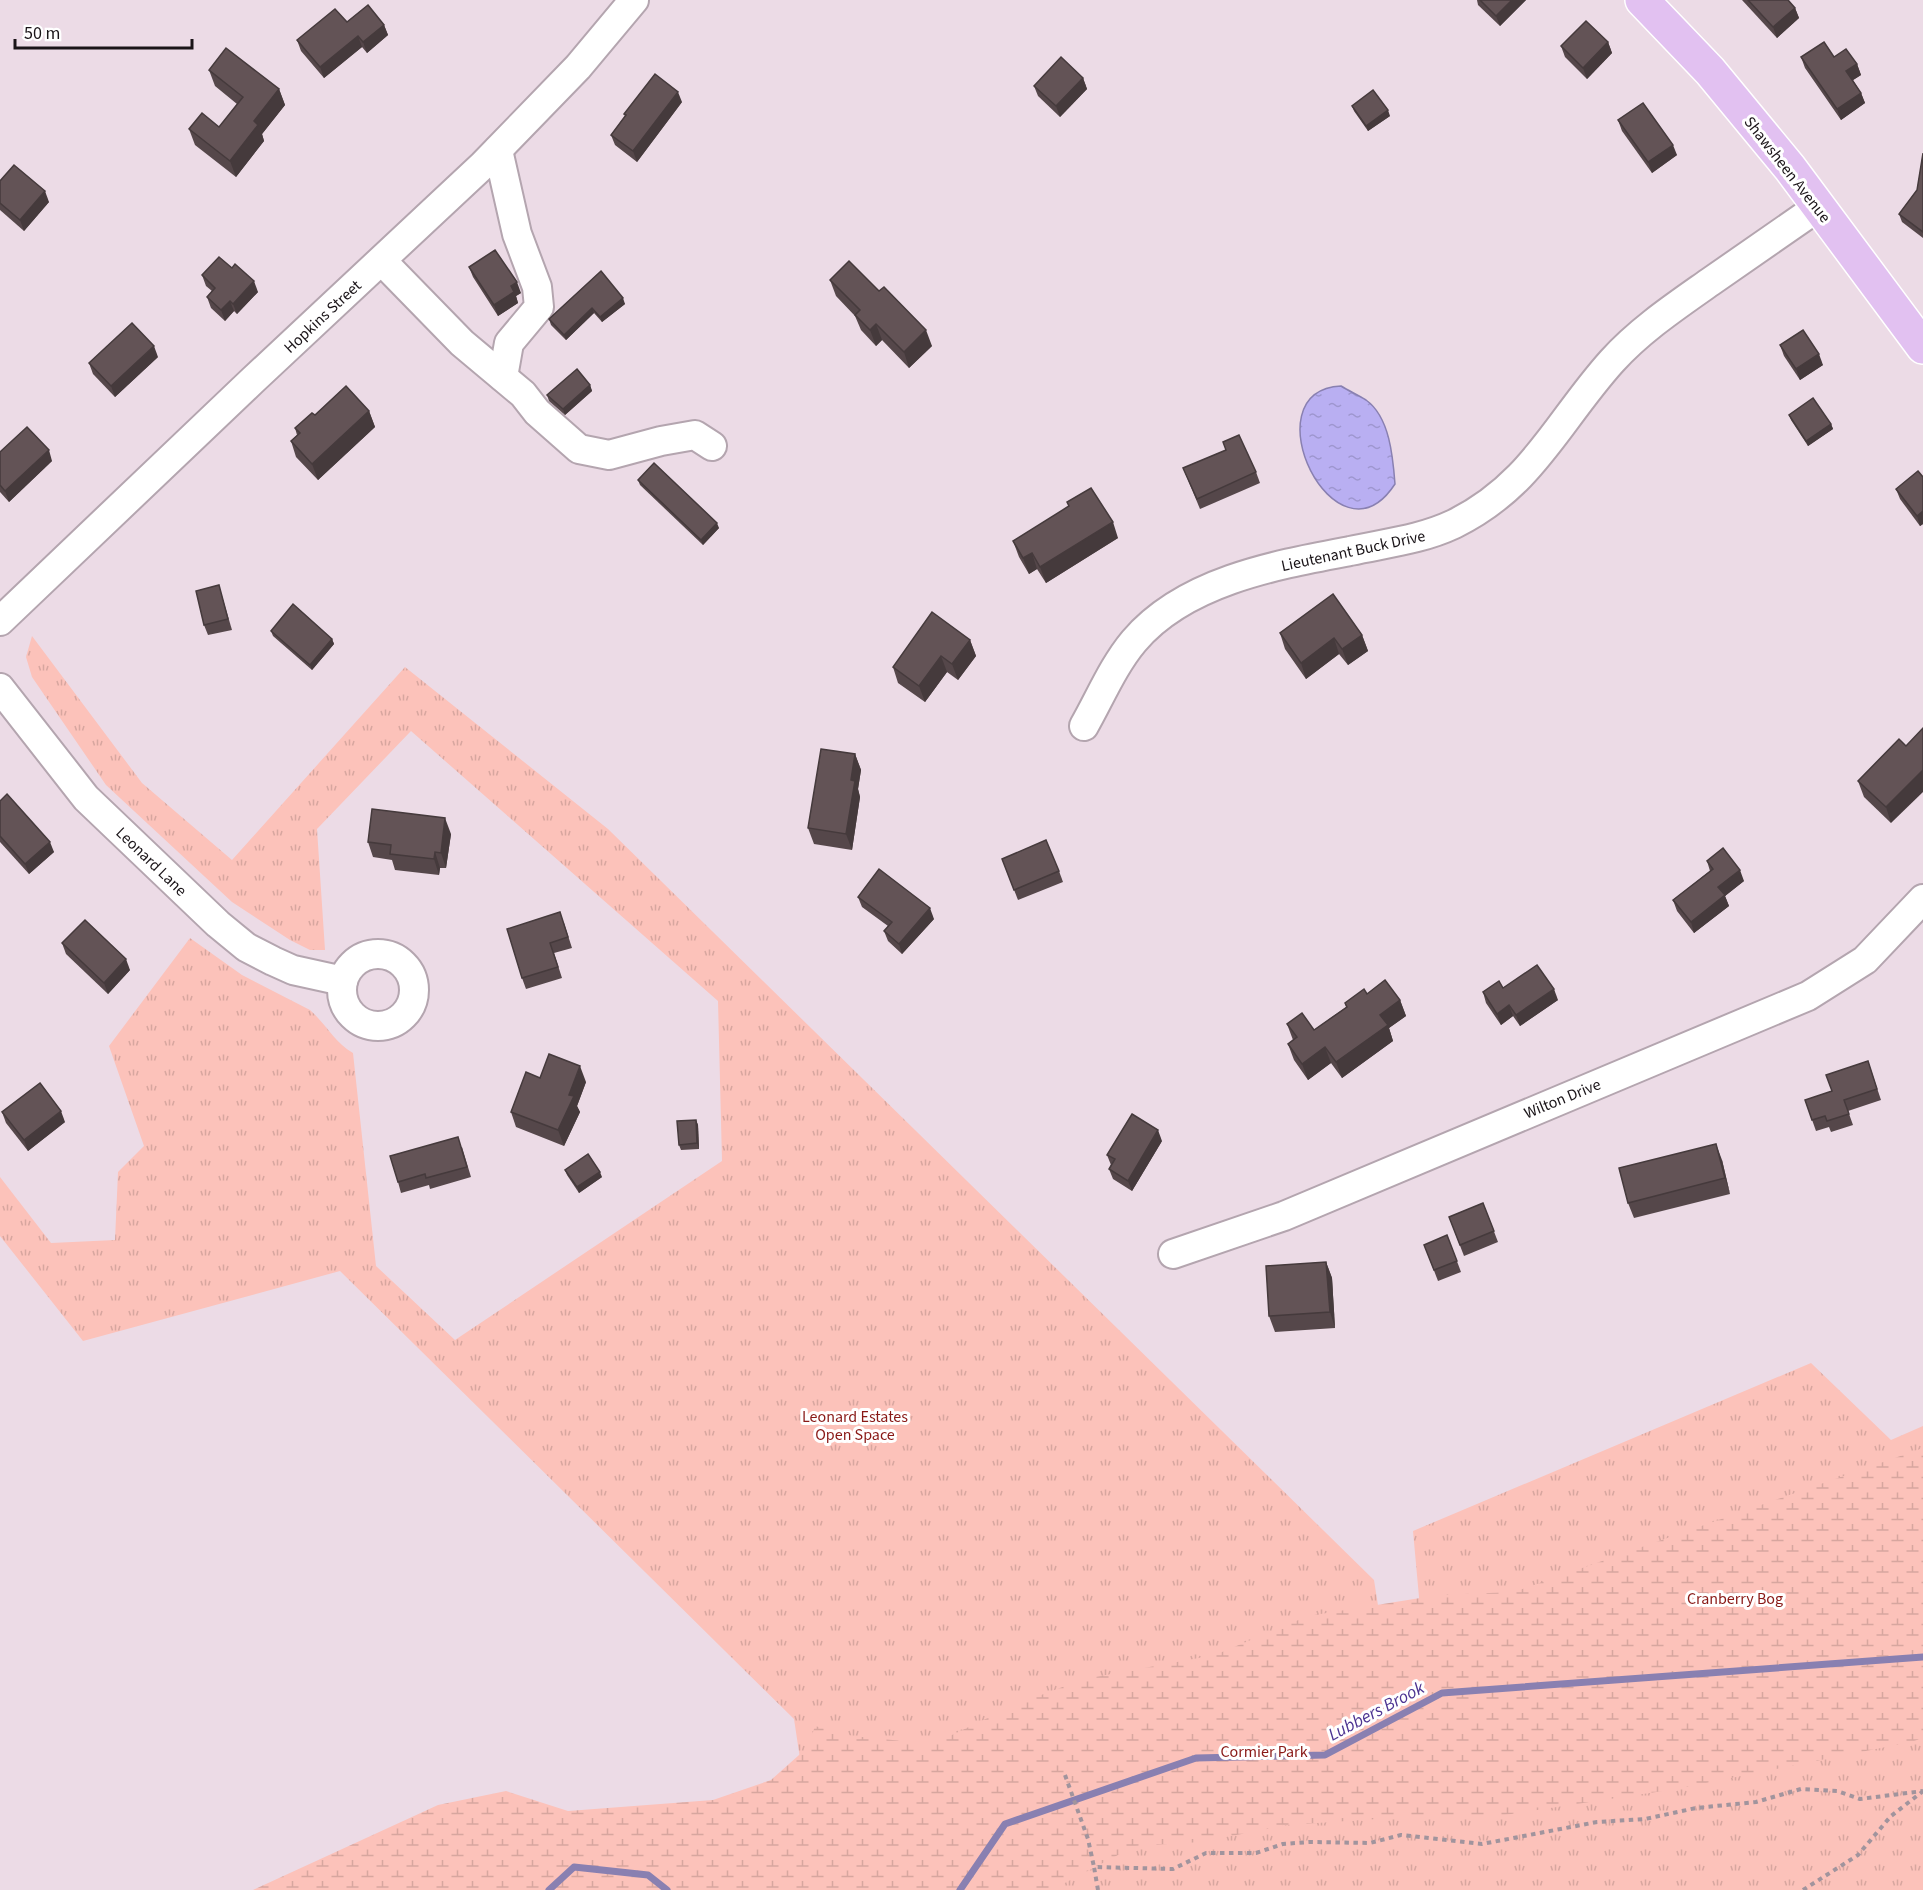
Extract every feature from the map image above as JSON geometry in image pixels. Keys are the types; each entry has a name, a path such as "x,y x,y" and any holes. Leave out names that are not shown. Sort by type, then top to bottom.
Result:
{"main road":[{"name":"Shawsheen Avenue","path":"1642,0 1710,71 1790,168 1922,344"}],"street":[{"name":"Hopkins Street","path":"0,621 498,150 578,67 634,0"},
{"path":"498,150 517,234 537,287 539,307 508,343 503,377"},
{"name":"Lieutenant Buck Drive","path":"1084,726 1132,643 1152,621 1176,606 1246,574 1299,561 1409,541 1432,533 1494,500 1545,451 1611,362 1638,336 1818,207"},
{"path":"382,261 462,343 503,377 579,449 609,455 661,441 695,435 712,446"},
{"name":"Leonard Lane","path":"0,688 86,798 218,924 246,946 273,962 293,970 343,981"},
{"name":"Wilton Drive","path":"1173,1254 1284,1216 1809,996 1865,960 1923,899"}],"path":[{"path":"1065,1775 1088,1839 1098,1890"},
{"path":"1094,1867 1173,1869 1206,1853 1256,1853 1283,1844 1310,1842 1370,1843 1401,1835 1482,1844 1597,1822 1645,1819 1696,1808 1756,1802 1801,1789 1837,1791 1860,1799 1923,1791"},
{"path":"1803,1890 1857,1855 1892,1816 1923,1791"}],"green space":[{"path":"32,636 142,783 232,860 405,667 608,829 1374,1580 1391,1688 1427,1685 1413,1531 1811,1363 1891,1440 1923,1426 1923,1890 820,1890 794,1719 340,1271 83,1341 0,1236 0,1177 51,1243 115,1240 118,1172 144,1146 109,1046 190,938 242,975 310,1010 346,1049 353,1053 376,1266 455,1340 722,1161 718,1001 411,731 317,829 325,950 310,950 290,940 232,902 106,785 32,677 26,657"},
{"path":"1923,1448 1923,1738 1911,1742 1676,1789 1485,1818 1392,1818 1287,1825 1201,1842 1135,1846 1063,1884 1058,1890 253,1890 438,1805 506,1791 568,1811 713,1800 771,1780 808,1747 815,1726 852,1736 933,1744 1017,1704 1084,1679 1215,1655 1308,1616 1439,1595 1514,1592"}],"water":[{"path":"1341,386 1374,407 1389,439 1395,484 1372,506 1348,507 1327,494 1311,471 1301,443 1301,416 1314,395"}],"building":[{"path":"1480,0 1512,0 1496,16"},
{"path":"1748,0 1788,0 1795,8 1773,27"},
{"path":"368,5 384,25 363,42 358,36 320,67 297,40 335,9 347,22"},
{"path":"1586,21 1608,42 1583,68 1561,46"},
{"path":"1824,42 1834,57 1846,49 1857,64 1846,71 1861,93 1837,109 1801,57"},
{"path":"226,48 279,89 254,121 258,125 230,161 189,129 202,113 219,127 243,97 209,70"},
{"path":"1061,57 1083,78 1056,106 1034,86"},
{"path":"655,74 678,92 633,151 611,135"},
{"path":"1373,90 1388,110 1366,126 1352,106"},
{"path":"1643,103 1673,145 1648,162 1618,120"},
{"path":"1923,153 1923,232 1899,214 1917,190"},
{"path":"14,165 45,191 20,220 0,203 0,181"},
{"path":"495,250 517,282 511,286 514,292 494,305 469,267"},
{"path":"219,257 232,268 235,264 254,281 233,304 230,301 221,310 207,297 215,288 202,275"},
{"path":"849,261 879,291 884,287 926,330 904,352 876,324 870,330 855,315 860,310 830,280"},
{"path":"601,271 623,298 600,317 592,308 564,335 549,319"},
{"path":"132,323 154,346 111,386 89,363"},
{"path":"1803,330 1819,354 1796,369 1780,345"},
{"path":"577,369 590,385 563,409 547,395"},
{"path":"346,386 369,411 312,464 291,441 300,433 295,428 312,413 315,415"},
{"path":"1813,398 1831,424 1806,441 1789,415"},
{"path":"27,427 49,450 5,491 0,485 0,452"},
{"path":"1239,435 1256,472 1197,499 1183,468 1226,450 1223,442"},
{"path":"654,463 717,523 701,540 638,480"},
{"path":"1918,471 1923,477 1923,511 1917,516 1896,489"},
{"path":"1091,488 1113,522 1040,567 1032,553 1023,558 1013,541 1069,506 1067,502"},
{"path":"219,585 228,619 204,625 196,591"},
{"path":"1333,594 1362,635 1342,649 1334,638 1301,663 1280,633"},
{"path":"293,604 332,639 310,665 271,631"},
{"path":"932,612 970,640 952,664 941,656 919,686 893,667"},
{"path":"1923,728 1923,770 1886,807 1858,781 1899,739 1906,746"},
{"path":"821,749 855,754 851,780 855,781 846,834 808,828"},
{"path":"7,794 50,842 25,864 0,836 0,801"},
{"path":"372,809 445,818 441,853 435,852 434,859 390,854 391,845 368,842"},
{"path":"1046,840 1059,871 1014,890 1002,859"},
{"path":"1723,848 1740,870 1718,887 1725,895 1691,922 1673,900 1713,869 1707,861"},
{"path":"879,869 930,908 899,944 884,931 892,922 858,897"},
{"path":"560,912 568,937 550,943 558,967 522,978 507,929"},
{"path":"85,920 126,959 104,983 62,943"},
{"path":"1537,965 1554,989 1516,1015 1509,1005 1497,1014 1483,992 1499,981 1503,988"},
{"path":"1385,980 1400,1000 1380,1015 1388,1025 1336,1062 1325,1047 1302,1064 1288,1044 1297,1037 1287,1024 1302,1013 1314,1030 1347,1007 1345,1003 1364,989 1367,994"},
{"path":"549,1054 580,1066 569,1095 574,1096 558,1130 511,1112 526,1072 540,1078"},
{"path":"1868,1061 1877,1089 1844,1100 1849,1114 1827,1121 1825,1116 1812,1120 1805,1100 1832,1091 1826,1075"},
{"path":"40,1083 61,1111 24,1140 2,1112"},
{"path":"1132,1114 1158,1130 1128,1181 1109,1169 1115,1159 1107,1155"},
{"path":"696,1120 697,1143 679,1145 677,1121"},
{"path":"458,1137 467,1167 426,1178 425,1174 398,1182 390,1156"},
{"path":"1716,1144 1725,1178 1628,1203 1619,1168"},
{"path":"588,1154 600,1172 577,1187 565,1170"},
{"path":"1483,1203 1494,1231 1460,1245 1449,1217"},
{"path":"1447,1235 1457,1261 1434,1270 1424,1245"},
{"path":"1326,1262 1330,1312 1269,1316 1266,1266"}],"waterway":[{"name":"Lubbers Brook","path":"960,1890 1005,1824 1196,1758 1325,1755 1442,1693 1923,1657"},
{"name":"Lubbers Brook","path":"549,1890 574,1867 648,1875 667,1890"}],"park label":[{"name":"Leonard Estates Open Space","path":"855,1425"},
{"name":"Cranberry Bog","path":"1735,1598"},
{"name":"Cormier Park","path":"1264,1751"}]}
